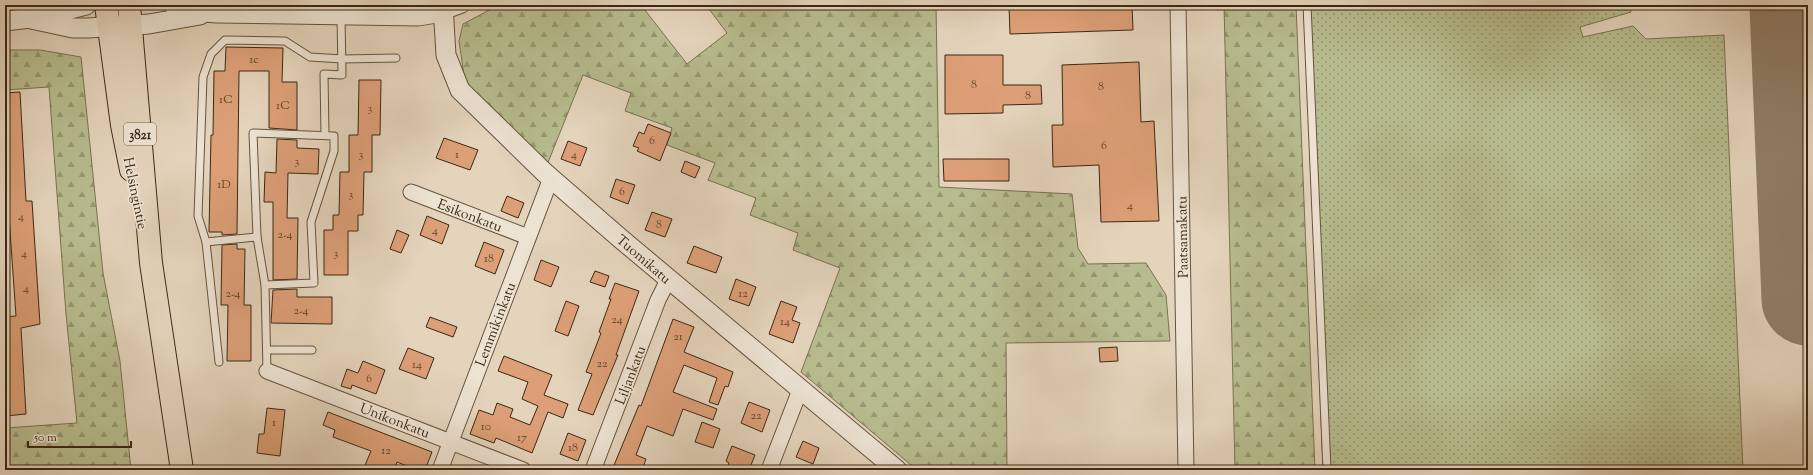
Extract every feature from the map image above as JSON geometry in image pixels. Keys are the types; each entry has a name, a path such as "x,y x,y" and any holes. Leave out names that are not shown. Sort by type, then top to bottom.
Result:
{"main road":[{"name":"Helsingintie","path":"106,5 122,125 151,263 182,470"},
{"name":"Helsingintie","path":"130,15 151,263"}],"street":[{"path":"19,16 86,5"},
{"path":"174,5 204,12 217,13 418,16 462,5"},
{"name":"Paatsamakatu","path":"1178,5 1186,470"},
{"name":"Tuomikatu","path":"443,9 446,55 460,90 551,178 668,280 897,470"},
{"path":"19,16 73,28 108,27 130,15 149,24 182,17 217,13"},
{"name":"Lemmikinkatu","path":"440,470 551,178"},
{"name":"Esikonkatu","path":"412,192 528,237"},
{"name":"Liljankatu","path":"593,470 658,300 668,280"},
{"name":"Unikonkatu","path":"267,371 523,470"},
{"path":"769,470 800,390"}],"lane":[{"path":"1307,5 1327,470"},
{"path":"324,135 324,74 342,75 341,15"},
{"path":"219,362 206,242 198,216 203,77 211,54 225,40 285,41 310,58 342,60 396,58"},
{"path":"265,285 314,284 311,222 334,151 334,136 253,133 257,237 265,285 267,371"},
{"path":"206,242 257,237"},
{"path":"266,350 312,350"}],"green space":[{"path":"499,5 641,5 687,64 727,33 709,9 714,5 936,5 939,187 1072,194 1078,248 1088,264 1146,263 1166,295 1170,341 1006,343 1007,470 917,470 801,372 840,268 793,250 798,233 750,215 756,198 708,180 715,163 667,145 672,128 625,111 631,93 583,75 545,170 465,82 459,41 463,24"},
{"path":"1224,5 1296,5 1315,470 1235,470"},
{"path":"1305,5 1630,5 1631,12 1580,27 1583,37 1633,26 1646,39 1724,35 1743,470 1323,470"},
{"path":"5,50 40,50 81,57 103,273 120,361 131,470 5,470 5,428 77,423 66,314 49,87 5,90"}],"building":[{"path":"1009,5 1132,5 1133,30 1010,34"},
{"path":"226,47 283,48 282,82 297,82 297,130 269,128 269,71 239,71 237,234 222,235 222,232 209,232 211,135 213,135 214,71 225,71"},
{"path":"945,55 1003,55 1003,85 1041,85 1042,104 1003,105 1003,113 945,114"},
{"path":"1139,62 1141,122 1154,121 1159,221 1101,222 1099,165 1053,167 1052,125 1063,125 1062,65"},
{"path":"359,80 381,80 380,135 372,135 372,172 364,172 363,215 358,215 358,231 348,231 348,275 324,275 324,230 333,230 333,215 339,215 340,172 349,172 349,135 358,135"},
{"path":"20,92 26,201 32,201 40,324 21,328 26,414 5,416 5,317 16,316 7,188 5,188 5,93"},
{"path":"648,124 671,133 660,161 637,151 639,148 633,146 639,132 644,134"},
{"path":"444,138 478,150 470,170 436,158"},
{"path":"277,139 297,140 297,148 319,149 318,174 288,173 287,218 298,218 297,279 273,280 273,202 264,202 265,172 276,173"},
{"path":"568,141 587,148 580,166 561,159"},
{"path":"943,159 1009,159 1009,181 944,181"},
{"path":"685,161 700,167 695,178 681,172"},
{"path":"616,179 635,185 628,204 610,197"},
{"path":"507,196 524,203 518,218 501,211"},
{"path":"652,212 672,219 665,237 645,230"},
{"path":"427,216 449,225 442,244 420,235"},
{"path":"397,230 409,235 401,253 390,249"},
{"path":"484,242 504,250 495,274 475,266"},
{"path":"237,244 237,249 245,249 244,305 251,305 251,361 227,361 228,305 221,305 222,245"},
{"path":"694,246 722,257 716,273 687,263"},
{"path":"541,260 559,267 551,287 534,280"},
{"path":"595,271 609,276 605,287 590,282"},
{"path":"736,279 756,287 749,306 729,299"},
{"path":"615,283 639,291 616,355 618,355 593,415 578,410 592,374 586,372 601,333 599,332"},
{"path":"297,289 297,297 332,297 332,324 271,323 273,290"},
{"path":"566,301 579,306 568,336 555,331"},
{"path":"781,301 797,307 792,320 800,323 793,343 769,334"},
{"path":"430,317 457,327 453,337 426,327"},
{"path":"673,319 694,327 684,352 733,372 728,387 725,386 718,405 709,402 717,378 684,365 673,392 717,409 713,420 683,409 673,436 647,426 636,455 646,459 642,470 612,470 639,405 641,406"},
{"path":"1117,347 1118,361 1100,362 1099,348"},
{"path":"408,348 434,358 426,379 399,369"},
{"path":"504,356 552,375 544,395 568,404 563,418 548,412 532,453 496,438 494,443 470,434 479,410 493,415 497,403 513,409 510,417 530,425 538,406 522,399 528,382 498,371"},
{"path":"363,361 385,370 376,394 352,385 351,389 341,386 347,369 358,373"},
{"path":"749,402 770,410 762,432 741,423"},
{"path":"267,408 285,410 280,456 257,453 259,434 264,434"},
{"path":"328,412 432,452 425,470 417,470 397,462 394,470 363,470 371,451 333,437 335,430 323,425"},
{"path":"702,422 720,429 713,448 695,442"},
{"path":"568,433 586,440 578,461 560,454"},
{"path":"803,441 819,448 813,464 796,457"},
{"path":"732,446 755,455 749,470 726,470 729,463 726,461"}],"runway":[{"path":"1796,5 1808,299"}]}
